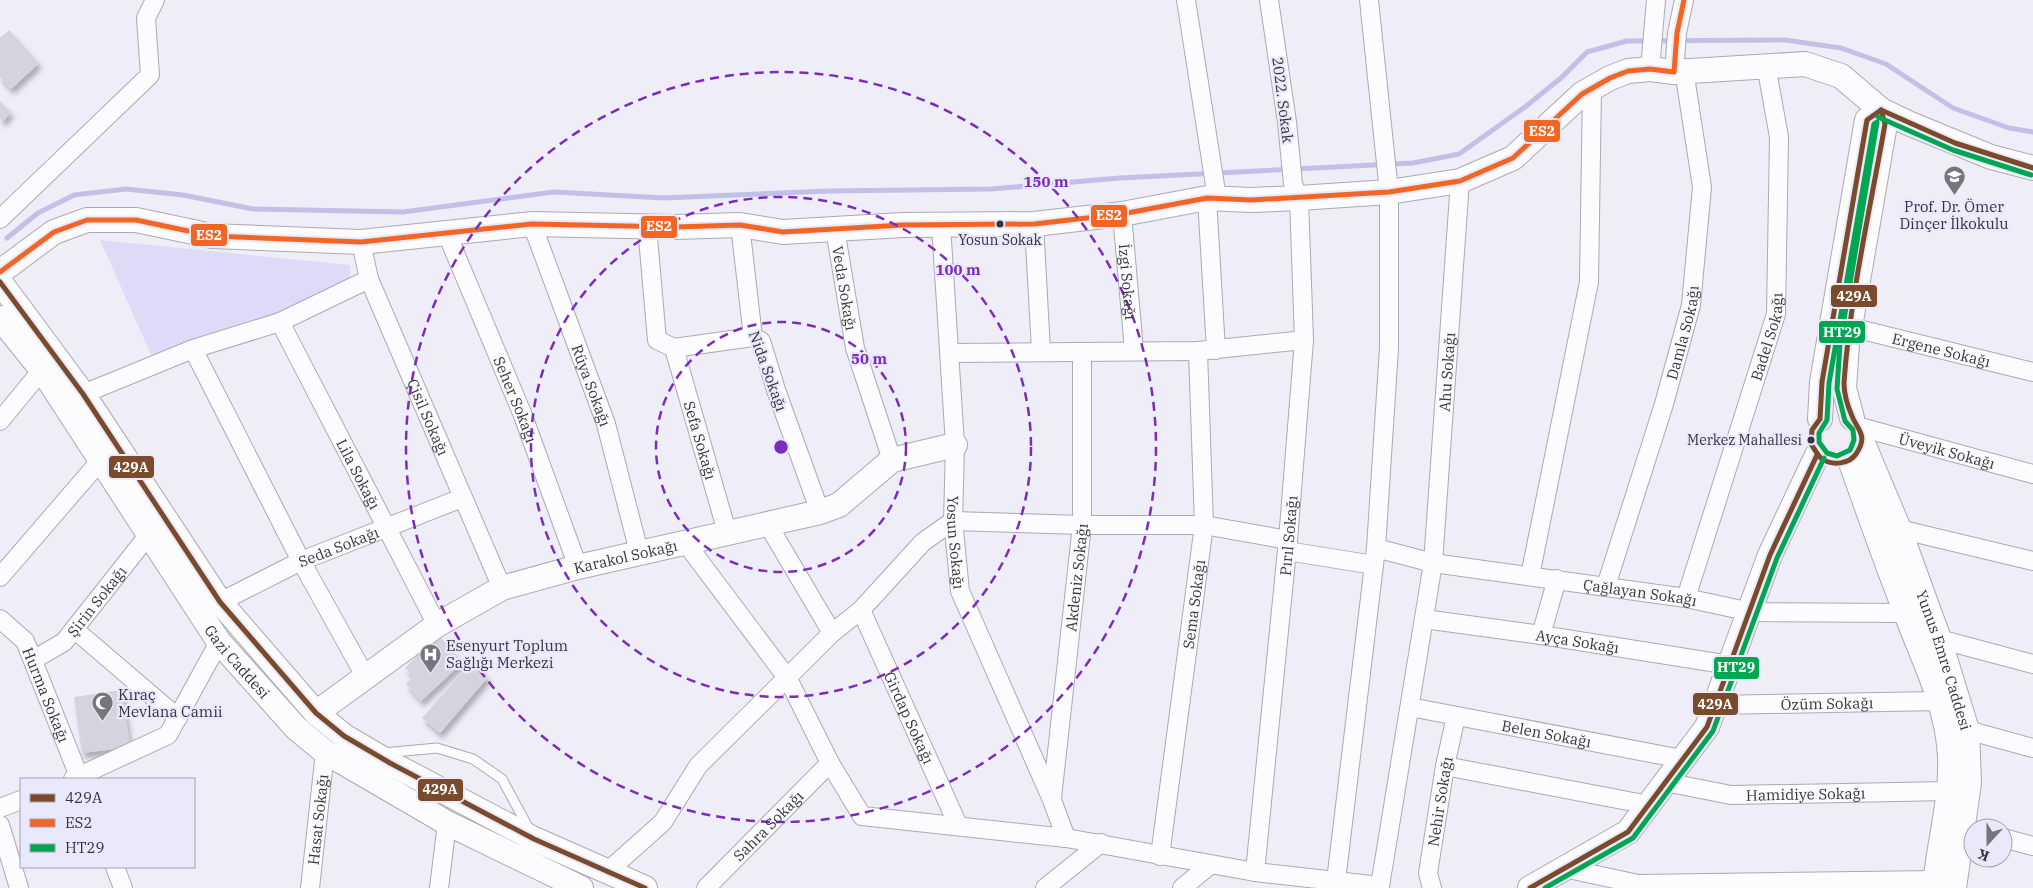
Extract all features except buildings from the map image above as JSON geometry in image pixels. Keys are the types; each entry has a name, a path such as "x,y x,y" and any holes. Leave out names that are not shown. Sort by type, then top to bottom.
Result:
{"street":[{"path":"0,219 150,75 146,18 155,0"},
{"path":"1186,0 1212,158 1216,350"},
{"name":"2022. Sokak","path":"1269,0 1287,122 1290,160 1296,191"},
{"path":"685,542 788,679 830,763 862,816 958,825 1102,843 1160,856 1332,885 1376,548 1389,348 1388,187 1369,0"},
{"path":"1650,65 1656,0"},
{"name":"Damla Sokağı","path":"1606,586 1664,404 1691,305 1702,187 1678,67 1677,33 1684,0"},
{"path":"0,272 54,232 87,220 136,220 212,236 361,242 446,234 497,226 532,224 740,225 782,232 941,225 1034,224 1122,214 1214,195 1251,200 1296,191 1388,187 1460,181 1513,158 1582,94 1610,78 1650,65 1678,67 1805,64 1842,76 1881,110 1941,138 1991,157 2033,168"},
{"name":"Badel Sokağı","path":"1686,598 1776,314 1779,138 1766,65"},
{"path":"1530,576 1589,282 1592,88"},
{"path":"1856,437 1844,388 1850,327 1885,124 1881,110"},
{"path":"1820,419 1822,382 1867,120 1881,110"},
{"name":"Ahu Sokağı","path":"1332,885 1380,886 1434,563 1460,181"},
{"name":"Pırıl Sokağı","path":"1255,872 1287,546 1304,340 1296,191"},
{"name":"İzgi Sokağı","path":"1122,214 1134,350"},
{"name":"Rüya Sokağı","path":"532,224 606,424 639,552"},
{"path":"1034,224 1041,351"},
{"name":"Nida Sokağı","path":"740,225 753,337 761,341 776,390 820,512"},
{"name":"Yosun Sokağı","path":"941,225 955,446 953,521 960,591 1052,800 1066,838"},
{"path":"647,226 657,340 674,348 753,337"},
{"name":"Veda Sokağı","path":"835,229 854,348 892,460"},
{"name":"Seher Sokağı","path":"446,234 522,413 578,567"},
{"name":"Çisil Sokağı","path":"361,242 368,279 502,588"},
{"path":"83,394 192,349 280,322 368,279"},
{"name":"Gazi Caddesi","path":"0,282 83,394 220,602 316,712 344,736 375,754 534,838 644,888"},
{"name":"Gazi Caddesi","path":"0,318 42,370 100,461 150,533 219,642 296,728 325,752 447,823 572,886"},
{"name":"Lila Sokağı","path":"280,322 438,625"},
{"name":"Ergene Sokağı","path":"1850,327 2033,372"},
{"path":"950,353 1134,350 1198,351 1304,340"},
{"name":"Sefa Sokağı","path":"674,348 727,532"},
{"path":"192,349 300,561 365,676"},
{"name":"Sema Sokağı","path":"1160,856 1204,525 1198,351"},
{"name":"Akdeniz Sokağı","path":"1052,800 1082,525 1082,352"},
{"path":"0,421 42,370"},
{"path":"1836,412 1856,437 1836,464 1817,455 1811,437 1812,430 1820,419 1836,412"},
{"name":"Üveyik Sokağı","path":"1856,437 2033,474"},
{"name":"Yunus Emre Caddesi","path":"1856,437 1899,529 1939,640 1967,730 1969,783 1967,818"},
{"name":"Yunus Emre Caddesi","path":"1856,437 1906,614 1940,700 1945,721 1950,756 1942,885"},
{"name":"Karakol Sokağı","path":"316,712 333,702 365,676 438,625 502,588 639,552 820,512 839,504 892,460 955,446"},
{"path":"1530,888 1628,832 1706,727 1770,555 1817,455"},
{"path":"0,577 100,461"},
{"name":"Seda Sokağı","path":"220,602 300,561 462,498"},
{"path":"608,871 663,822 698,766 788,679 832,633 861,610 923,542 953,521 1082,525 1204,525 1374,565"},
{"path":"767,523 832,633"},
{"path":"1899,529 2033,561"},
{"name":"Şirin Sokağı","path":"33,660 64,642 150,533"},
{"name":"Çağlayan Sokağı","path":"1376,548 1434,563 1686,598 1750,612 1906,614"},
{"path":"1541,635 1556,579"},
{"name":"Girdap Sokağı","path":"861,610 958,825"},
{"name":"Hurma Sokağı","path":"0,619 25,641 78,778"},
{"name":"Ayça Sokağı","path":"1424,619 1541,635 1730,665"},
{"path":"74,629 178,718"},
{"path":"1939,640 2033,664"},
{"path":"80,778 168,735 219,642"},
{"name":"Özüm Sokağı","path":"1715,705 1940,700"},
{"name":"Belen Sokağı","path":"1410,707 1682,759"},
{"name":"Nehir Sokağı","path":"1432,888 1428,873 1445,766 1456,716"},
{"path":"1967,730 2033,748"},
{"name":"Hasat Sokağı","path":"310,888 325,752"},
{"name":"Sahra Sokağı","path":"706,888 830,763"},
{"path":"1445,766 1648,804"},
{"name":"Hamidiye Sokağı","path":"1665,782 1730,795 1949,791"},
{"path":"0,808 20,800"},
{"path":"439,888 447,823"},
{"path":"0,825 19,888"},
{"name":"Yunus Emre Caddesi","path":"1942,885 1963,837"},
{"path":"2013,841 2033,846"},
{"path":"1045,888 1102,843"},
{"path":"1182,888 1210,865"},
{"path":"116,868 123,888"},
{"path":"1564,868 1638,884 1942,885"}],"lane":[{"path":"375,754 437,748 473,759 502,779 534,838"}],"shaded area":[{"path":"100,240 350,265 350,286 153,359"}],"waterway":[{"path":"7,238 38,213 74,195 126,189 183,195 253,209 403,212 554,192 664,198 829,191 991,189 1120,178 1413,163 1459,154 1525,107 1561,78 1587,52 1627,41 1785,40 1841,48 1886,64 1953,108 2009,128 2033,132"}],"transit line":[{"name":"ES2","path":"0,272 54,232 87,220 136,220 212,236 361,242 532,224 675,227 740,225 783,232 903,225 1034,224 1122,214 1207,198 1251,200 1389,192 1460,181 1513,158 1582,94 1610,78 1628,71 1650,69 1674,72 1677,33 1684,0"},
{"name":"429A","path":"1881,110 1885,124 1861,253 1844,383 1848,404 1861,433 1862,442 1856,454 1849,460 1841,463 1831,463 1821,458 1811,444 1812,430 1820,419 1822,382 1867,120 1881,110"},
{"name":"429A","path":"1881,110 1955,143 2033,168"},
{"name":"HT29","path":"1878,117 1953,150 2031,175"},
{"name":"HT29","path":"1877,122 1840,343 1837,389 1845,421 1853,430 1854,440 1850,450 1837,456 1827,453 1819,442 1819,433 1827,420 1829,383 1874,124 1877,122"},
{"name":"429A","path":"0,282 83,394 220,602 316,713 344,736 390,763 534,839 645,888"},
{"name":"429A","path":"1530,888 1628,832 1707,727 1770,555 1817,455"},
{"name":"HT29","path":"1545,888 1633,838 1713,731 1777,558 1824,458"}],"place":[{"name":"Prof. Dr. Ömer Dinçer İlkokulu","path":"1954,196"},
{"name":"Yosun Sokak","path":"1000,224"},
{"name":"Merkez Mahallesi","path":"1811,440"},
{"name":"Esenyurt Toplum Sağlığı Merkezi","path":"430,673"},
{"name":"Kıraç Mevlana Camii","path":"102,722"}]}
